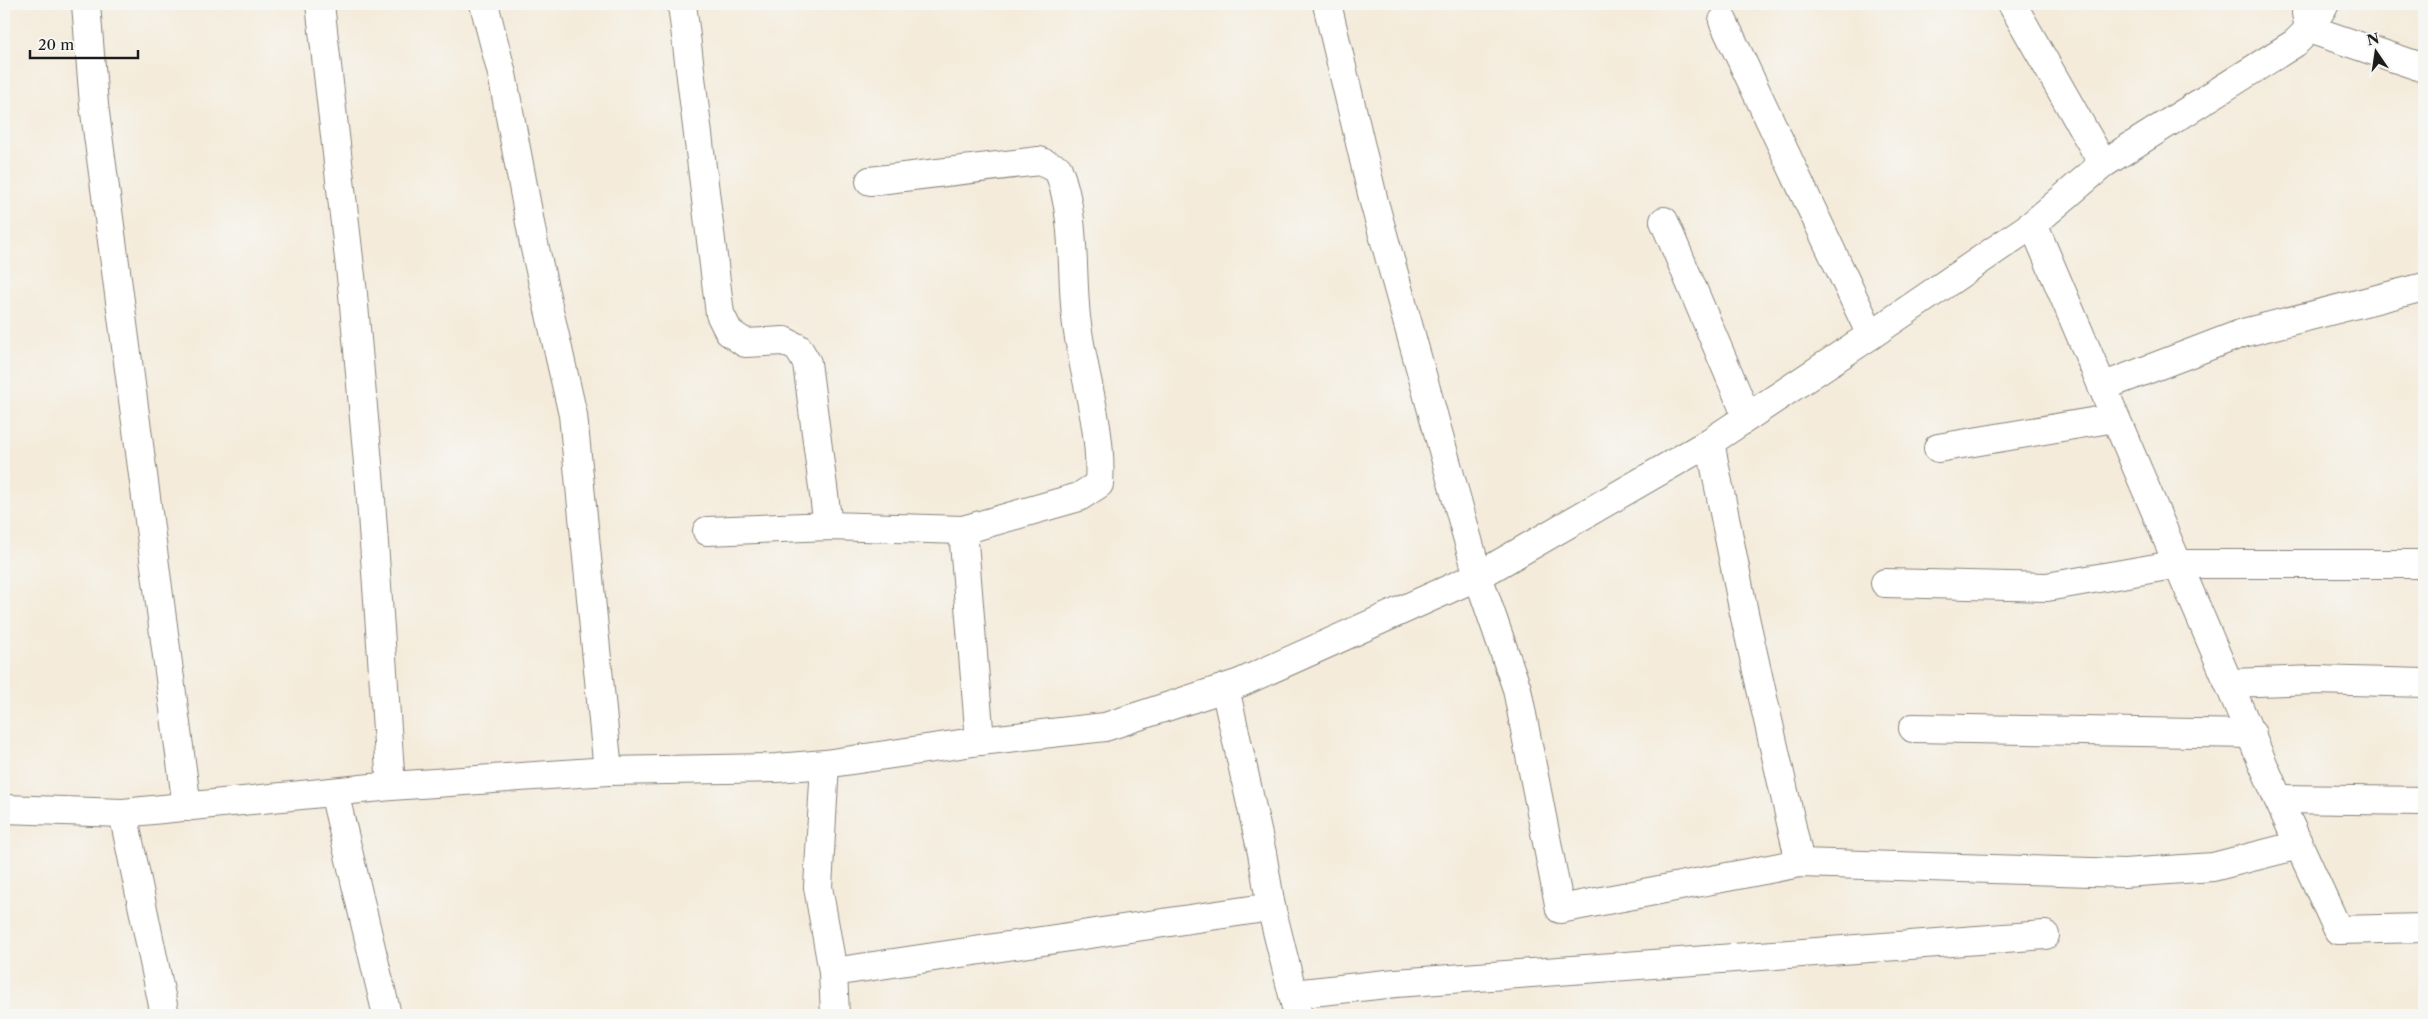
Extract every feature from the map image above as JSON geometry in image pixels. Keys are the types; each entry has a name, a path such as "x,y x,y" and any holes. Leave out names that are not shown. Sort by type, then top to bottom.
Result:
{"street":[{"path":"86,4 94,105 187,807"},
{"path":"320,4 353,294 370,486 391,786"},
{"path":"484,4 502,74 534,244 573,416 608,771"},
{"path":"682,4 720,314 729,332 745,343 784,341 798,348 807,363 828,526"},
{"path":"1327,4 1374,202 1478,576 1517,689 1560,909 1800,863 2124,873 2213,867 2299,845"},
{"path":"2012,4 2103,164"},
{"path":"4,809 123,813 391,786 608,771 777,768 825,764 980,740 1105,727 1226,688 1478,576 1710,442 1871,336 2033,224 2103,164 2295,43 2307,16 2325,4"},
{"path":"2307,16 2424,68"},
{"path":"1723,21 1871,336"},
{"path":"707,531 828,526 964,530 1079,498 1099,484 1101,457 1076,318 1067,192 1058,169 1039,162 870,181"},
{"path":"1664,221 1747,416"},
{"path":"2033,224 2278,798 2338,930 2424,928"},
{"path":"2102,387 2243,333 2424,287"},
{"path":"1938,448 2115,418"},
{"path":"1710,442 1744,613 1800,863"},
{"path":"964,530 980,740"},
{"path":"1885,583 2047,587 2179,564 2424,564"},
{"path":"2230,683 2315,680 2424,683"},
{"path":"1226,688 1262,852 1271,907 1296,1004 1396,983 2045,935"},
{"path":"1913,728 2252,734"},
{"path":"825,764 818,887 833,972 835,1015"},
{"path":"334,792 387,1015"},
{"path":"2278,798 2424,801"},
{"path":"123,813 165,1015"},
{"path":"833,972 1271,907"}]}
